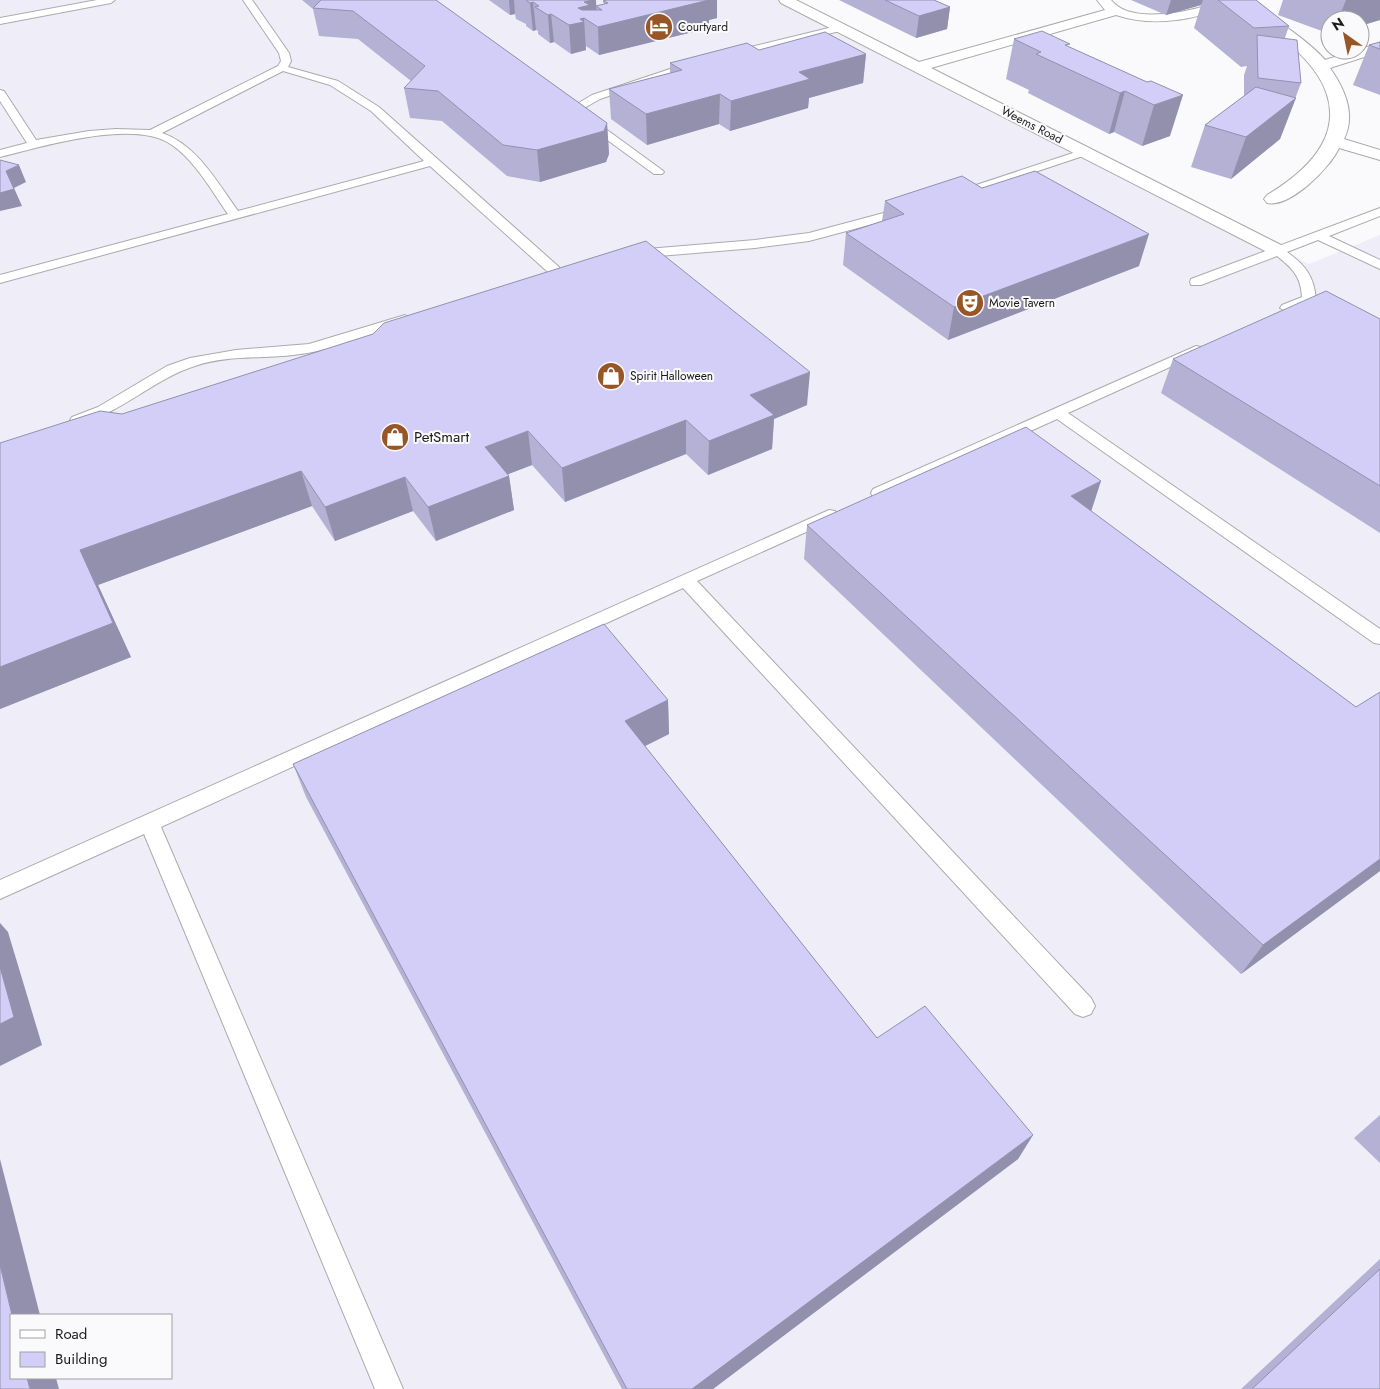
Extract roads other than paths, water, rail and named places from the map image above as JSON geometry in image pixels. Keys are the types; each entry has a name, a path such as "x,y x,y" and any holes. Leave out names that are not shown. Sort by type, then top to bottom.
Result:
{"street":[{"name":"Weems Road","path":"786,0 1277,250"},
{"path":"1104,0 1109,7 1116,11 1137,17 1174,23 1191,22 1239,3 1294,38 1322,66 1339,96 1342,111 1341,126 1336,142 1327,157 1314,172 1273,199"},
{"path":"918,67 1116,11"},
{"path":"1322,66 1380,47"},
{"path":"1336,142 1366,152 1380,154"}],"lane":[{"path":"0,21 111,0"},
{"path":"153,133 282,68 286,61 284,53 247,0"},
{"path":"726,56 841,28"},
{"path":"658,172 588,121 581,114 581,106 596,97 706,61"},
{"path":"282,68 334,83 348,90 375,109 554,270"},
{"path":"0,93 33,144"},
{"path":"0,154 65,137 94,134 153,133 175,142 197,164 236,216"},
{"path":"940,200 1085,152"},
{"path":"0,279 432,162"},
{"path":"623,256 741,246 797,239 836,231 914,209"},
{"path":"1196,282 1380,212"},
{"path":"1320,236 1380,265"},
{"path":"1273,315 1309,299 1308,280 1298,266 1277,250"},
{"path":"538,275 571,266"},
{"path":"66,425 103,410 172,369 195,362 236,354 293,351 311,348 416,316"},
{"path":"864,500 1210,343"},
{"path":"1057,412 1380,638"},
{"path":"0,890 846,508"},
{"path":"686,580 1083,1006"},
{"path":"149,824 390,1389"}],"place":[{"name":"Courtyard","path":"659,27"},
{"name":"Movie Tavern","path":"970,303"},
{"name":"Spirit Halloween","path":"611,376"},
{"name":"PetSmart","path":"395,437"}]}
